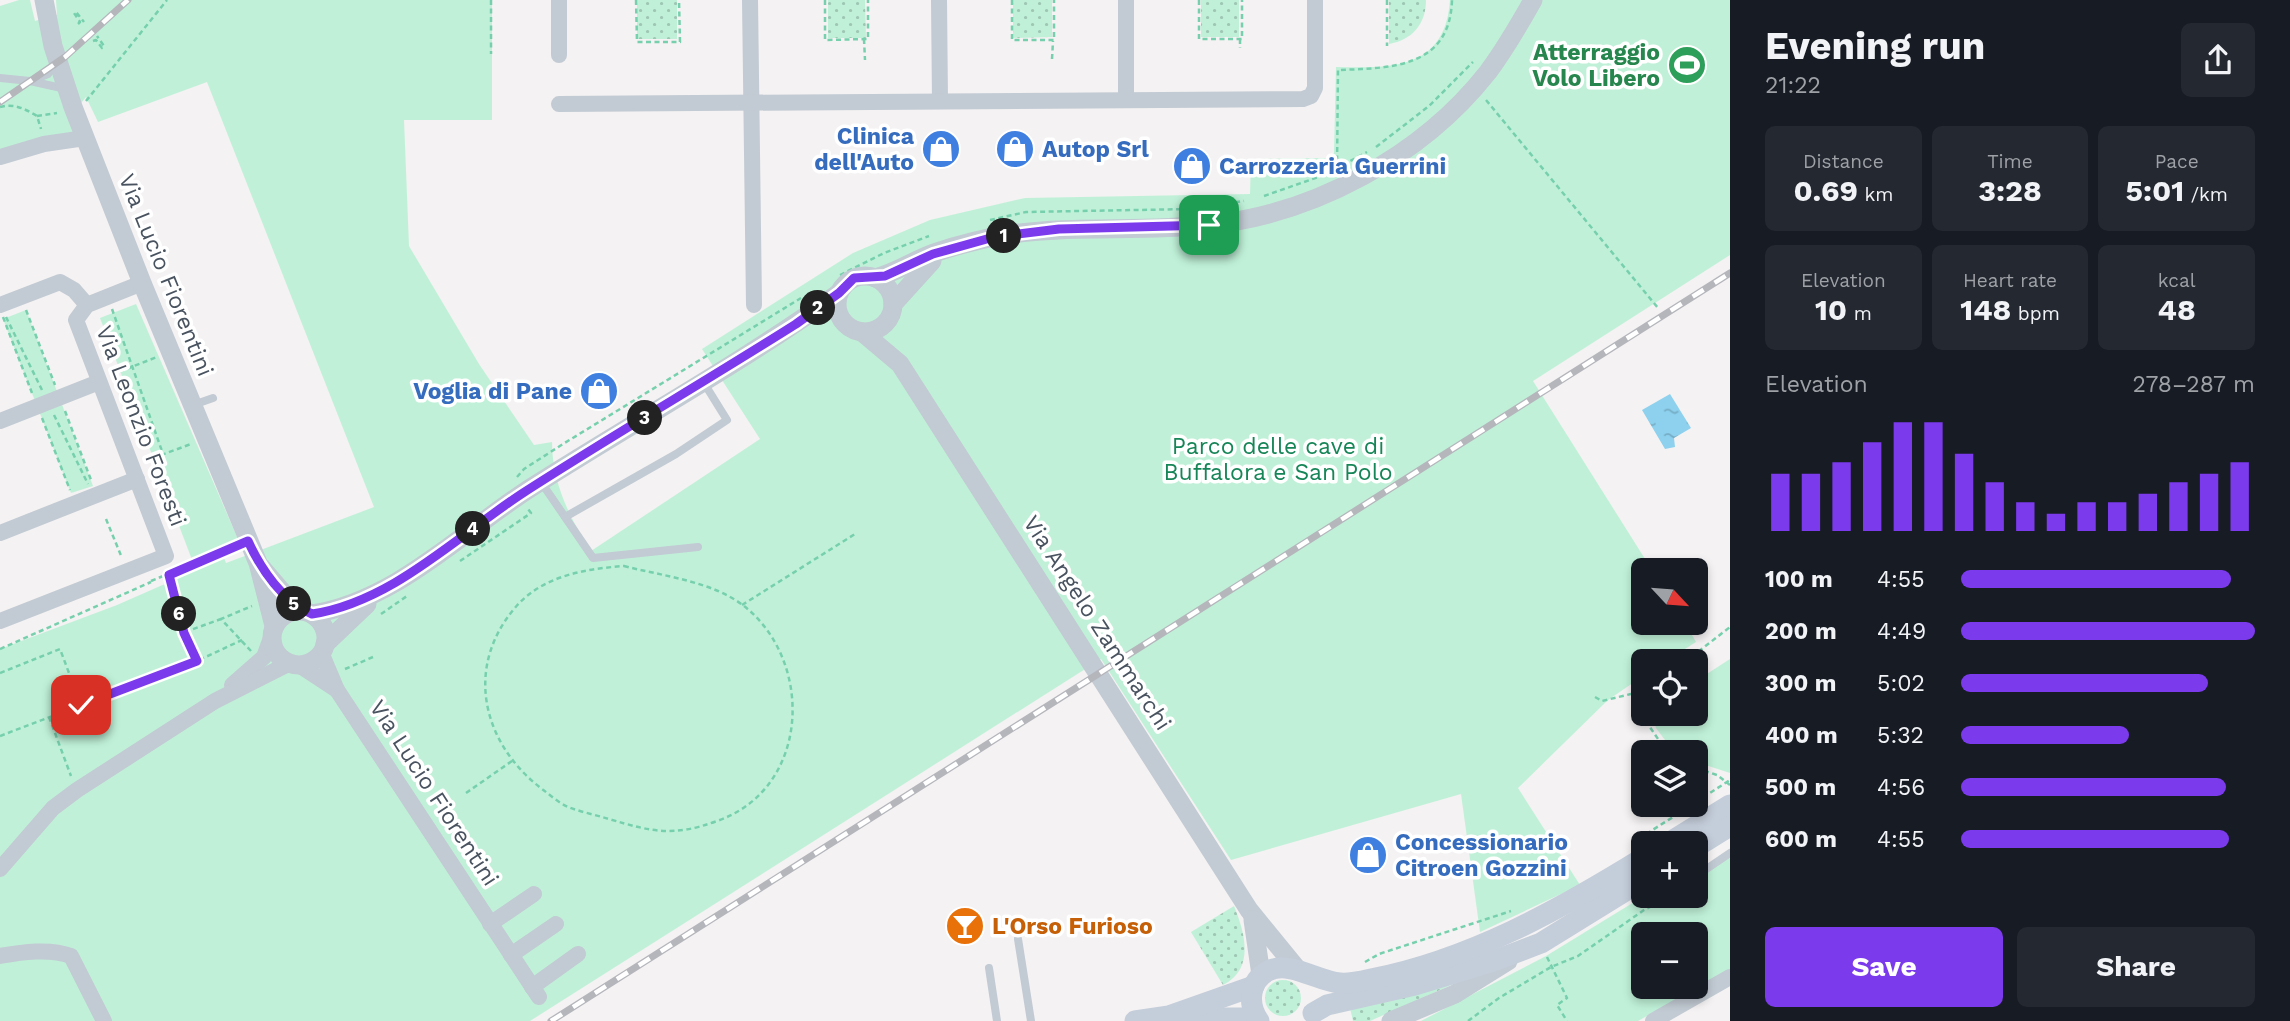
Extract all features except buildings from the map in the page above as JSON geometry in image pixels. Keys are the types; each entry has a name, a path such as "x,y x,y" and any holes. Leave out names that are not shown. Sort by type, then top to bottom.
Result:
{"main road":[{"path":"1688,831 1730,805"},
{"path":"1708,840 1730,826"},
{"path":"1135,1021 1169,1016 1283,967 1341,983 1372,979 1445,958 1568,904 1631,855"},
{"path":"1310,1019 1327,1005 1404,988 1541,950 1631,888"},
{"path":"1302,973 1316,993 1310,1019"},
{"path":"1258,980 1251,1005 1258,1019"},
{"path":"1169,1016 1193,1020 1228,1016 1258,1019"}],"street":[{"name":"Via Lucio Fiorentini","path":"44,0 57,57 85,138 121,219 142,283 170,352 191,383 192,406 242,509 273,631"},
{"path":"559,0 559,55"},
{"path":"750,0 754,305"},
{"path":"939,0 940,101"},
{"path":"1126,0 1126,99"},
{"path":"559,104 1308,99 1315,88 1315,0"},
{"path":"0,869 27,835 61,802 215,701 259,662 273,631 287,613 340,609 392,583 541,482 796,324 839,293 854,278 875,278 951,249 1024,233 1059,229 1209,225 1284,209 1368,173 1437,126 1473,89 1506,47 1533,0"},
{"path":"0,157 44,144 85,138"},
{"path":"796,324 815,320 844,323 862,332 876,330 918,272 951,249"},
{"path":"875,278 886,286 892,310"},
{"name":"Via Leonzio Foresti","path":"0,305 60,282 74,290 87,304"},
{"name":"Via Leonzio Foresti","path":"0,621 166,556 76,320 87,304 142,283"},
{"path":"839,293 838,312 844,323"},
{"name":"Via Angelo Zammarchi","path":"892,310 900,364"},
{"name":"Via Angelo Zammarchi","path":"862,332 900,364 1250,909 1302,973"},
{"path":"0,421 99,381"},
{"path":"0,533 134,472"},
{"name":"Via Lucio Fiorentini","path":"258,564 290,601 308,613"},
{"path":"215,701 295,664 316,659 323,648 392,583"},
{"path":"308,613 324,627 323,648"},
{"path":"273,631 276,653 295,664"},
{"name":"Via Lucio Fiorentini","path":"323,648 337,690 535,992 578,954"},
{"name":"Via Lucio Fiorentini","path":"295,664 337,690"},
{"name":"Via Lucio Fiorentini","path":"490,923 534,894"},
{"name":"Via Angelo Zammarchi","path":"1250,909 1259,945 1258,980"},
{"path":"511,955 556,923"},
{"path":"1391,1021 1455,994 1541,950"},
{"path":"0,957 50,952 71,956 104,1021"},
{"path":"1653,1021 1730,977"}],"lane":[{"path":"30,81 48,74 57,57"},
{"path":"0,78 30,81 71,98"},
{"path":"565,516 676,454 727,420 704,383"},
{"path":"192,406 214,398"},
{"path":"541,482 593,558 698,547"},
{"path":"1708,868 1730,853"},
{"path":"1018,939 1031,1021"},
{"path":"989,968 997,1021"}],"path":[{"path":"0,107 14,105 37,116 49,116 71,98 91,98 167,0"},
{"path":"491,0 491,54"},
{"path":"636,0 636,42 680,42 679,0"},
{"path":"825,0 825,40 868,39 868,0"},
{"path":"1012,0 1012,40 1053,40"},
{"path":"1052,59 1054,0"},
{"path":"1199,0 1199,39 1240,39"},
{"path":"1240,48 1242,0"},
{"path":"1387,0 1387,46"},
{"path":"1337,169 1338,70 1389,68 1417,60 1433,48 1444,32 1452,0"},
{"path":"78,24 76,12 84,22"},
{"path":"93,41 96,40 102,48 104,46 97,36"},
{"path":"864,39 865,60"},
{"path":"1473,89 1538,160 1658,308"},
{"path":"37,116 44,144"},
{"path":"107,297 163,454"},
{"path":"99,381 170,352"},
{"path":"134,472 163,454 195,442"},
{"path":"106,519 127,572"},
{"path":"743,604 855,534"},
{"path":"0,649 248,541"},
{"path":"145,565 151,582"},
{"path":"624,566 709,588 743,604 771,632 788,666 794,700 792,737 778,771 753,800 722,820 686,832 647,830 566,806 530,779 512,760 503,751 488,713 485,676 494,639 515,607 545,584 580,570 624,566"},
{"path":"169,575 184,633 197,661"},
{"path":"184,633 250,607"},
{"path":"221,619 252,653"},
{"path":"1702,649 1730,627"},
{"path":"0,736 197,661 242,640"},
{"path":"0,673 60,649 81,705"},
{"path":"340,672 373,657"},
{"path":"1595,697 1602,701 1631,694"},
{"path":"49,717 72,779"},
{"path":"466,793 512,760"},
{"path":"1708,773 1729,783"},
{"path":"1708,796 1729,783"},
{"path":"1661,831 1678,817"},
{"path":"1364,962 1379,954 1517,908"},
{"path":"1468,1021 1551,967 1578,956 1648,908"},
{"path":"1541,950 1567,998 1557,1005 1567,1021"}],"green space":[{"name":"Parco delle cave di Buffalora e San Polo","path":"19,0 30,0 35,21 57,15 56,0 492,0 492,120 404,120 409,246 479,364 534,445 552,442 555,471 563,499 591,551 760,439 702,349 853,253 930,220 1025,198 1250,194 1251,159 1330,158 1334,153 1336,67 1394,65 1426,53 1438,41 1446,23 1450,0 1730,0 1730,255 1533,381 1644,558 1631,558 1631,635 1692,635 1696,642 1685,649 1631,649 1631,684 1608,700 1518,788 1580,885 1480,932 1461,794 1231,860 1101,659 530,1021 0,1021 0,649 117,605 224,558 226,563 374,507 207,82 98,122 86,97 77,108 84,137 0,155 0,6"},
{"path":"637,0 677,0 677,39 637,39"},
{"path":"828,0 865,0 866,38 828,38"},
{"path":"1013,0 1052,0 1052,37 1013,38"},
{"path":"1201,0 1239,0 1239,37 1201,37"},
{"path":"1389,0 1426,0 1423,16 1416,30 1404,39 1389,44"},
{"path":"136,304 241,546 194,565 100,318"},
{"path":"26,310 93,486 71,493 3,319"},
{"path":"1730,659 1730,773 1708,766 1708,740 1665,740 1655,726 1708,726 1708,673"},
{"path":"1730,856 1730,969 1708,981 1708,922 1631,922 1631,999 1677,999 1638,1021 1421,1021 1546,956 1631,904 1631,908 1708,908 1708,870"},
{"path":"1234,906 1245,950 1240,970 1223,985 1191,932"},
{"path":"1467,978 1370,1021 1353,1021 1350,1008"},
{"path":"1283,980 1296,985 1301,998 1296,1011 1283,1016 1270,1011 1265,998 1270,985"}],"water":[{"path":"1670,394 1691,428 1674,438 1675,447 1665,449 1642,410"}],"railway":[{"path":"0,102 65,57 128,0"},
{"path":"551,1021 1730,273"}],"place":[{"name":"Atterraggio Volo Libero","path":"1687,65"},
{"name":"Clinica dell'Auto","path":"941,149"},
{"name":"Autop Srl","path":"1015,149"},
{"name":"Carrozzeria Guerrini","path":"1192,166"},
{"name":"Voglia di Pane","path":"599,391"},
{"name":"Concessionario Citroen Gozzini","path":"1368,855"},
{"name":"L'Orso Furioso","path":"965,926"}],"route":[{"path":"81,705 197,661 184,633 169,575 248,541 258,564 290,601 312,614 340,609 392,583 439,554 520,495 796,324 839,293 854,278 885,276 933,254 1012,234 1059,229 1209,225"}]}
